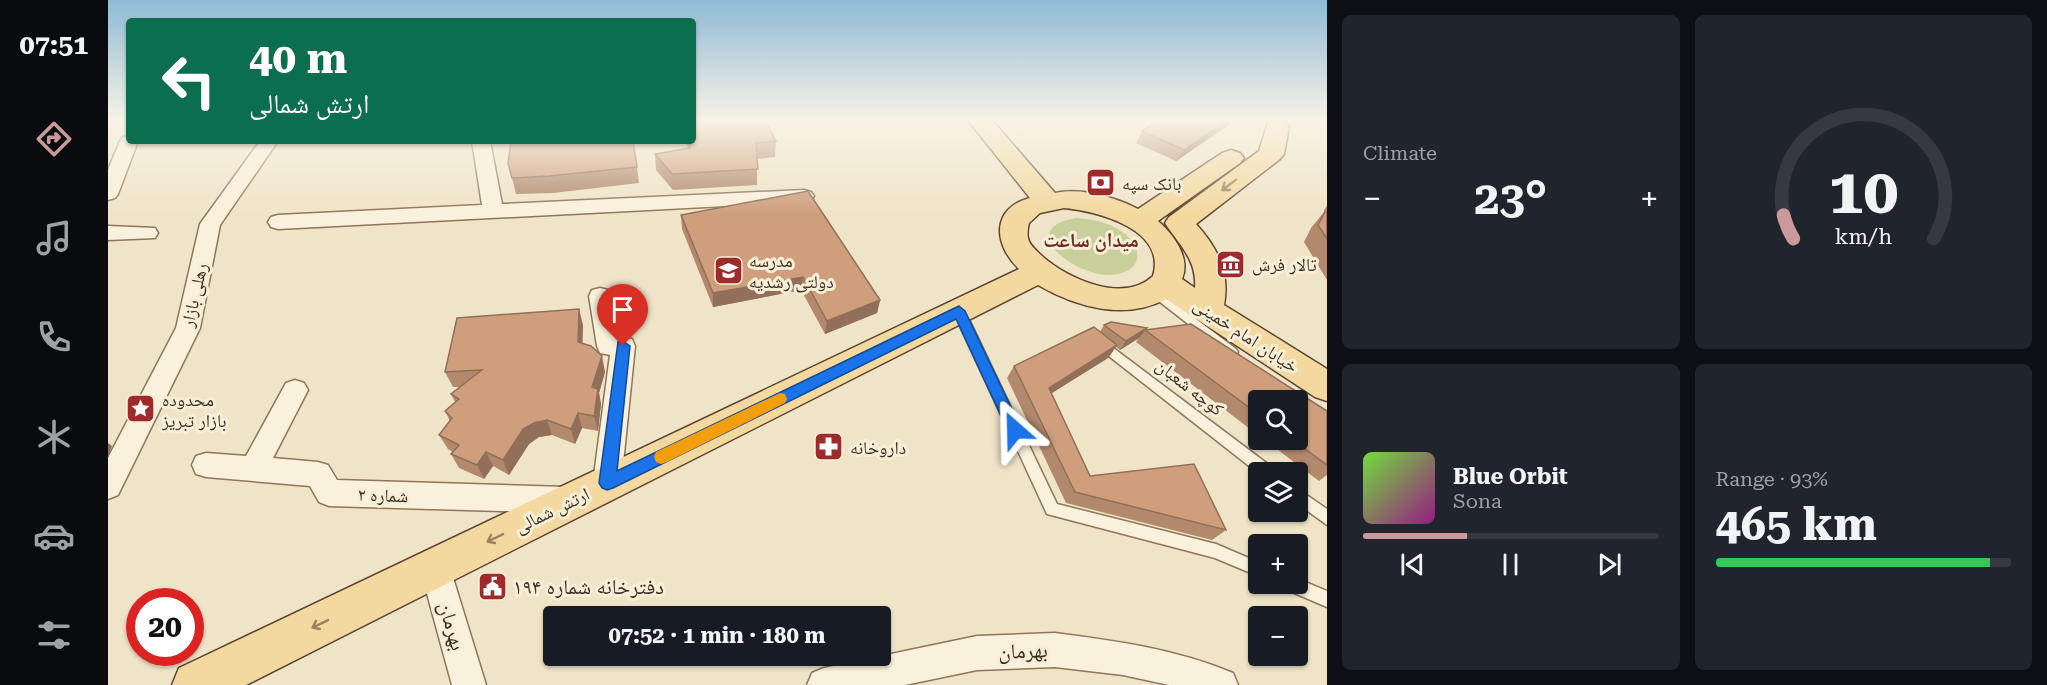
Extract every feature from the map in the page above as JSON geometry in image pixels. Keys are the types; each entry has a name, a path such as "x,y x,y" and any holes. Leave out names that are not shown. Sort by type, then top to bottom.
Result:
{"main road":[{"path":"1006,151 1047,201"},
{"path":"1138,221 1242,151"},
{"path":"1207,310 1213,289 1209,262 1195,240 1179,223 1272,151"},
{"path":"1064,199 1102,205 1138,221 1153,232 1164,245 1170,258 1170,271 1160,287 1139,298 1120,300 1098,298 1076,292 1038,272 1025,260 1016,246 1013,234 1015,222 1022,212 1033,205 1064,199"},
{"name":"ارتش شمالی","path":"196,685 1038,272"},
{"name":"خیابان امام خمینی","path":"1160,287 1207,310 1327,387"}],"street":[{"path":"110,184 124,151"},
{"name":"رهلی بازار","path":"108,486 188,328 210,224 262,151"},
{"path":"483,151 492,212"},
{"path":"278,222 804,196"},
{"path":"108,232 148,234"},
{"path":"600,296 609,346 623,346 607,483"},
{"path":"253,469 295,390"},
{"name":"شماره ۲","path":"206,465 318,474 328,493 572,501"},
{"name":"بهرمان","path":"435,568 469,685"},
{"name":"بهرمان","path":"824,685 977,653 1055,650 1123,657 1165,667 1221,685"}],"lane":[{"path":"1160,287 1244,360"},
{"path":"959,311 1052,509 1216,551 1248,565"},
{"name":"کوچه شعبان","path":"1088,333 1255,462"},
{"path":"1308,504 1327,518"},
{"path":"1308,591 1327,599"}],"green space":[{"path":"1076,218 1106,224 1126,235 1137,250 1135,264 1120,274 1107,275 1093,273 1066,259 1050,241 1050,231 1058,224"}],"building":[{"path":"510,151 635,151 637,167 512,178 508,163"},
{"path":"673,151 757,151 758,169 672,174 655,154"},
{"path":"808,191 880,300 827,321 803,277 713,293 681,215"},
{"path":"1327,212 1327,239 1318,225"},
{"path":"579,309 578,342 591,346 602,356 592,387 598,389 594,416 578,413 571,429 547,420 534,423 523,429 503,460 486,452 477,465 451,454 459,445 439,435 452,418 445,411 459,399 451,394 482,370 445,372 457,318"},
{"path":"1111,322 1147,328 1126,341 1104,325"},
{"path":"1191,324 1294,390 1248,390 1248,407 1145,330"},
{"path":"1094,327 1117,345 1049,388 1090,476 1194,464 1226,530 1075,492 1014,366"},
{"path":"1308,399 1327,411 1327,465 1307,450"}],"slow traffic":[{"path":"661,457 780,399"}],"place":[{"name":"بانک سپه","path":"1101,183"},
{"name":"تالار فرش","path":"1231,264"},
{"name":"مدرسه دولتی رشدیه","path":"728,270"},
{"name":"محدوده بازار تبریز","path":"141,409"},
{"name":"داروخانه","path":"829,447"},
{"name":"دفترخانه شماره ۱۹۴","path":"492,587"}],"district":[{"name":"میدان ساعت","path":"1091,240"}],"route":[{"path":"623,346 607,483 959,311 1015,430"}]}
